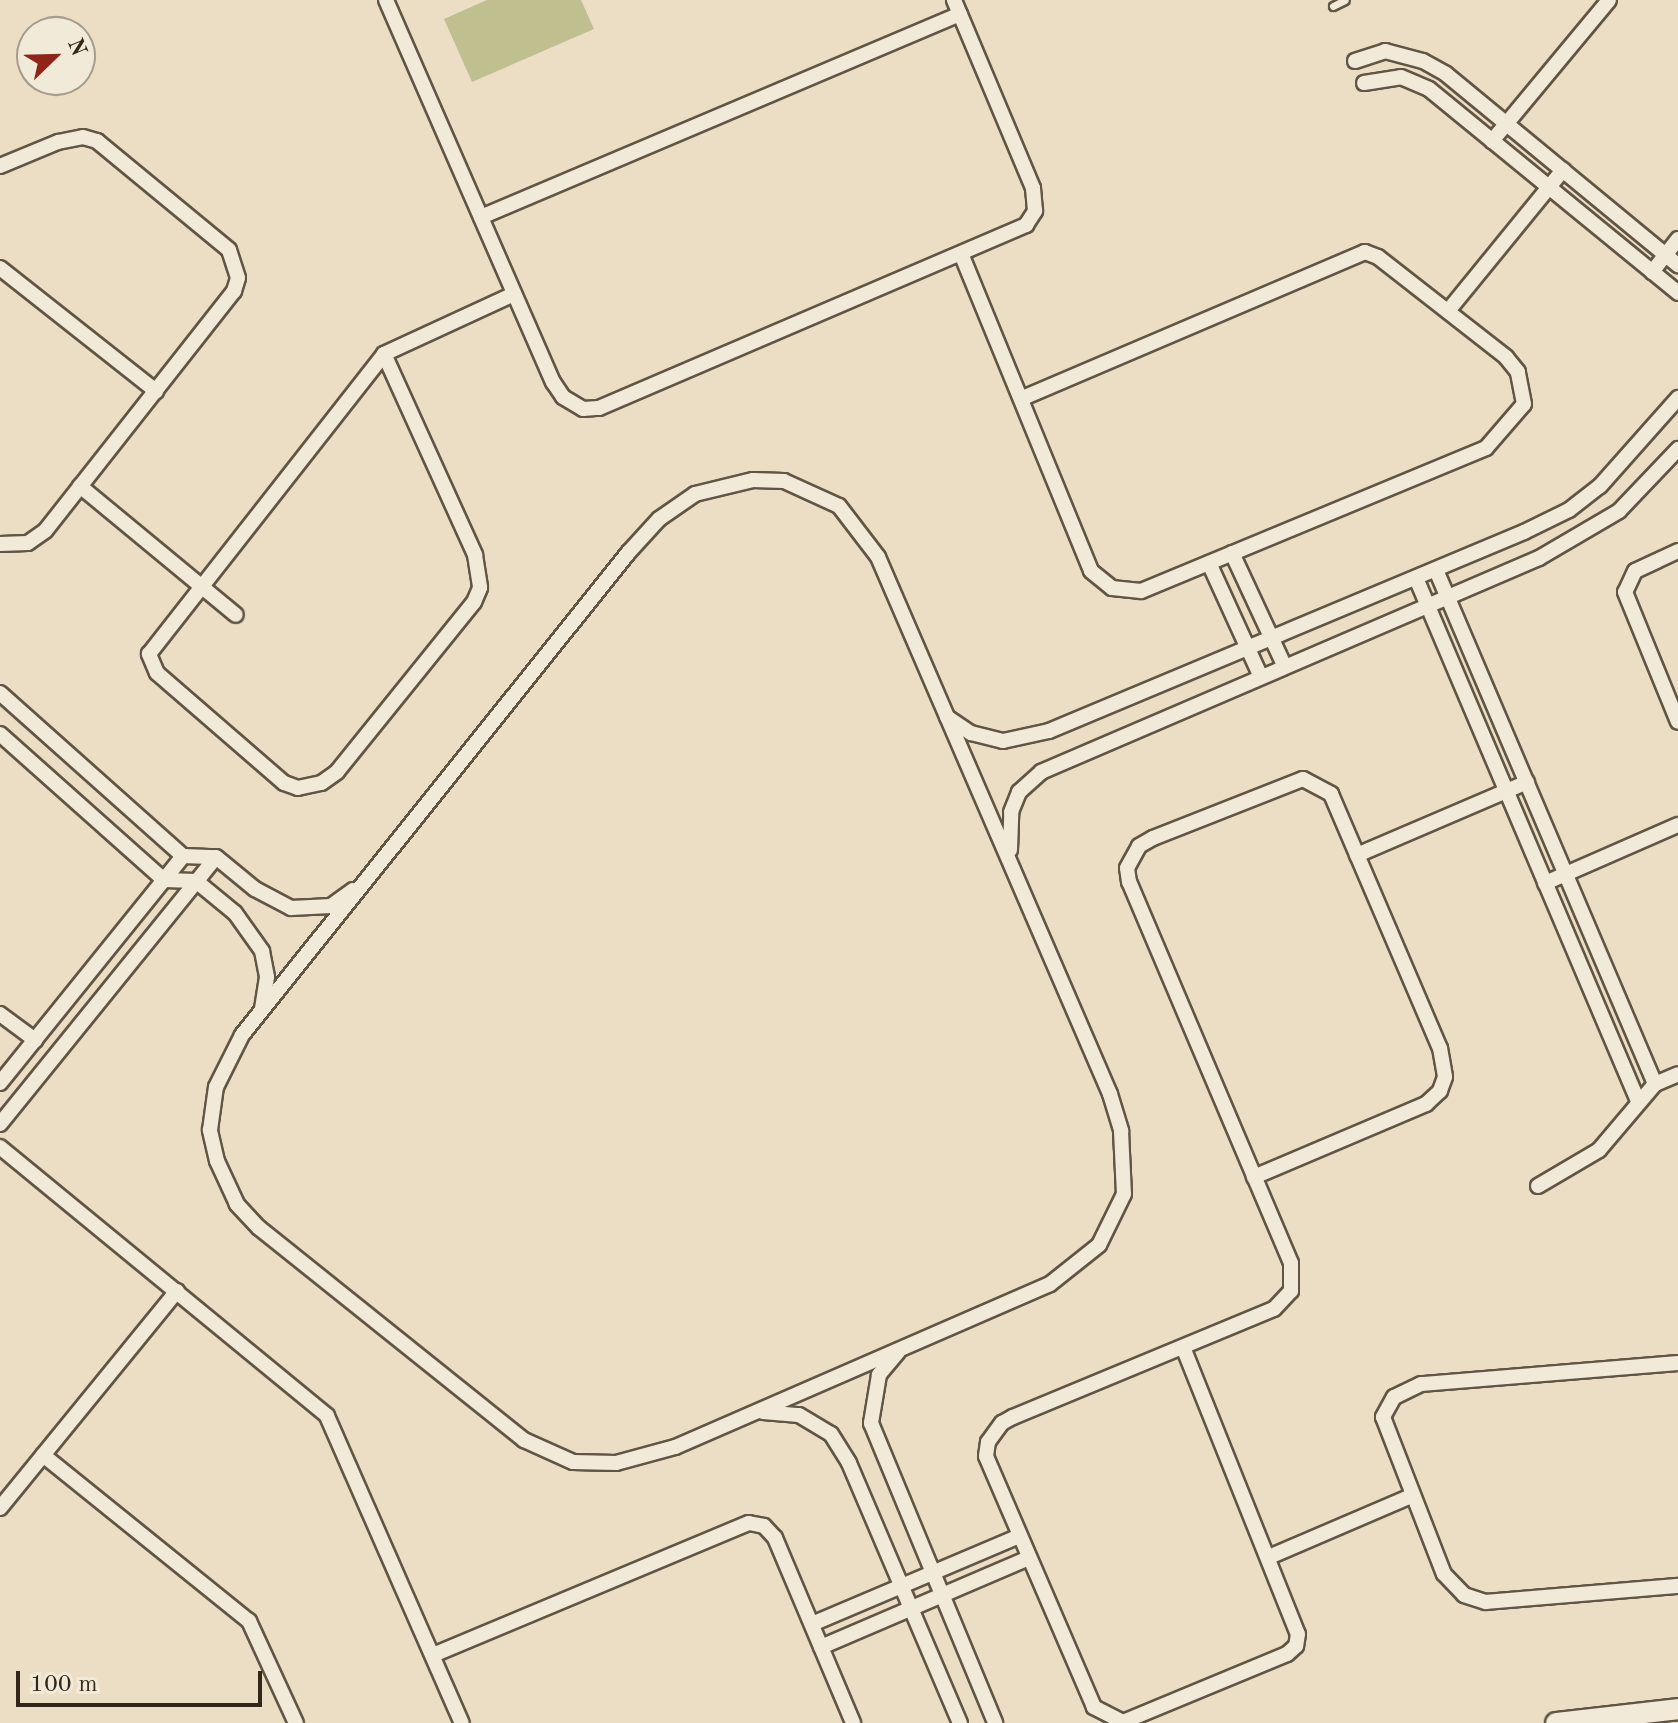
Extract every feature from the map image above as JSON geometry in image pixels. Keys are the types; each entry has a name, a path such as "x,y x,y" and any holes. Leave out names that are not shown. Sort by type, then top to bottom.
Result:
{"main road":[{"path":"1556,1723 1678,1709"}],"street":[{"path":"386,0 514,294 563,397 583,409 599,408 1013,234 1035,211 1033,188 954,0"},
{"path":"1492,141 1609,0"},
{"path":"481,217 960,14"},
{"path":"1355,61 1385,51 1423,61 1507,123 1678,265"},
{"path":"1364,83 1391,76 1410,80 1492,141 1678,293"},
{"path":"0,166 58,142 83,137 97,141 229,250 237,263 234,291 45,531 28,543 0,544"},
{"path":"1448,311 1563,170"},
{"path":"1652,272 1678,239"},
{"path":"962,256 1091,571 1100,582 1125,592 1141,591 1486,448 1500,437 1524,404 1518,372 1448,311 1378,257 1365,252 1021,399"},
{"path":"0,268 156,391"},
{"path":"384,354 475,555 480,588 474,602 337,772 321,783 298,788 284,783 152,665 149,654 158,636 384,354 514,294"},
{"path":"947,717 985,738 1022,739 1436,570 1569,510 1621,466 1678,398"},
{"path":"1014,874 1007,832 1019,792 1029,781 1260,675 1539,558 1608,519 1678,449"},
{"path":"784,481 839,506 858,525 878,557 1014,874 1110,1094 1121,1131 1124,1194 1099,1245 1060,1277 755,1413 641,1458 594,1464 551,1455 524,1440 259,1228 225,1183 210,1130 222,1073 262,1010 659,519 695,494 726,482 784,481"},
{"path":"80,486 236,615"},
{"path":"1678,551 1635,571 1625,592 1678,722"},
{"path":"1232,553 1284,665"},
{"path":"1209,563 1260,675"},
{"path":"1436,570 1655,1084"},
{"path":"1416,578 1638,1101"},
{"path":"0,693 183,856 216,857 255,889 291,908 331,906 366,881"},
{"path":"0,734 164,880 196,881 235,913 262,951 267,977 262,1010"},
{"path":"1183,1347 1294,1617 1296,1646 1123,1722 1094,1707 986,1456 994,1431 1013,1417 1274,1309 1291,1291 1291,1263 1254,1177 1129,882 1131,856 1153,838 1303,779 1331,794 1440,1048 1445,1077 1440,1091 1426,1104 1254,1177"},
{"path":"1357,855 1527,782"},
{"path":"1545,883 1678,825"},
{"path":"0,1083 183,856"},
{"path":"0,1124 216,857"},
{"path":"0,1014 35,1040"},
{"path":"1538,1186 1599,1150 1655,1084 1678,1074"},
{"path":"0,1147 327,1416 462,1723"},
{"path":"0,1508 177,1291"},
{"path":"900,1349 879,1375 871,1423 995,1723"},
{"path":"1678,1363 1404,1388 1383,1417 1411,1496 1444,1574 1452,1587 1474,1600 1678,1586"},
{"path":"755,1413 799,1415 831,1434 849,1463 960,1723"},
{"path":"43,1455 249,1621 296,1723"},
{"path":"1269,1557 1411,1496"},
{"path":"433,1655 749,1523 764,1526 775,1538 853,1723"},
{"path":"812,1624 1019,1536"},
{"path":"821,1647 1029,1558"}],"lane":[{"path":"1333,6 1345,0"}],"green space":[{"path":"487,0 581,0 594,29 472,82 444,19"}]}
